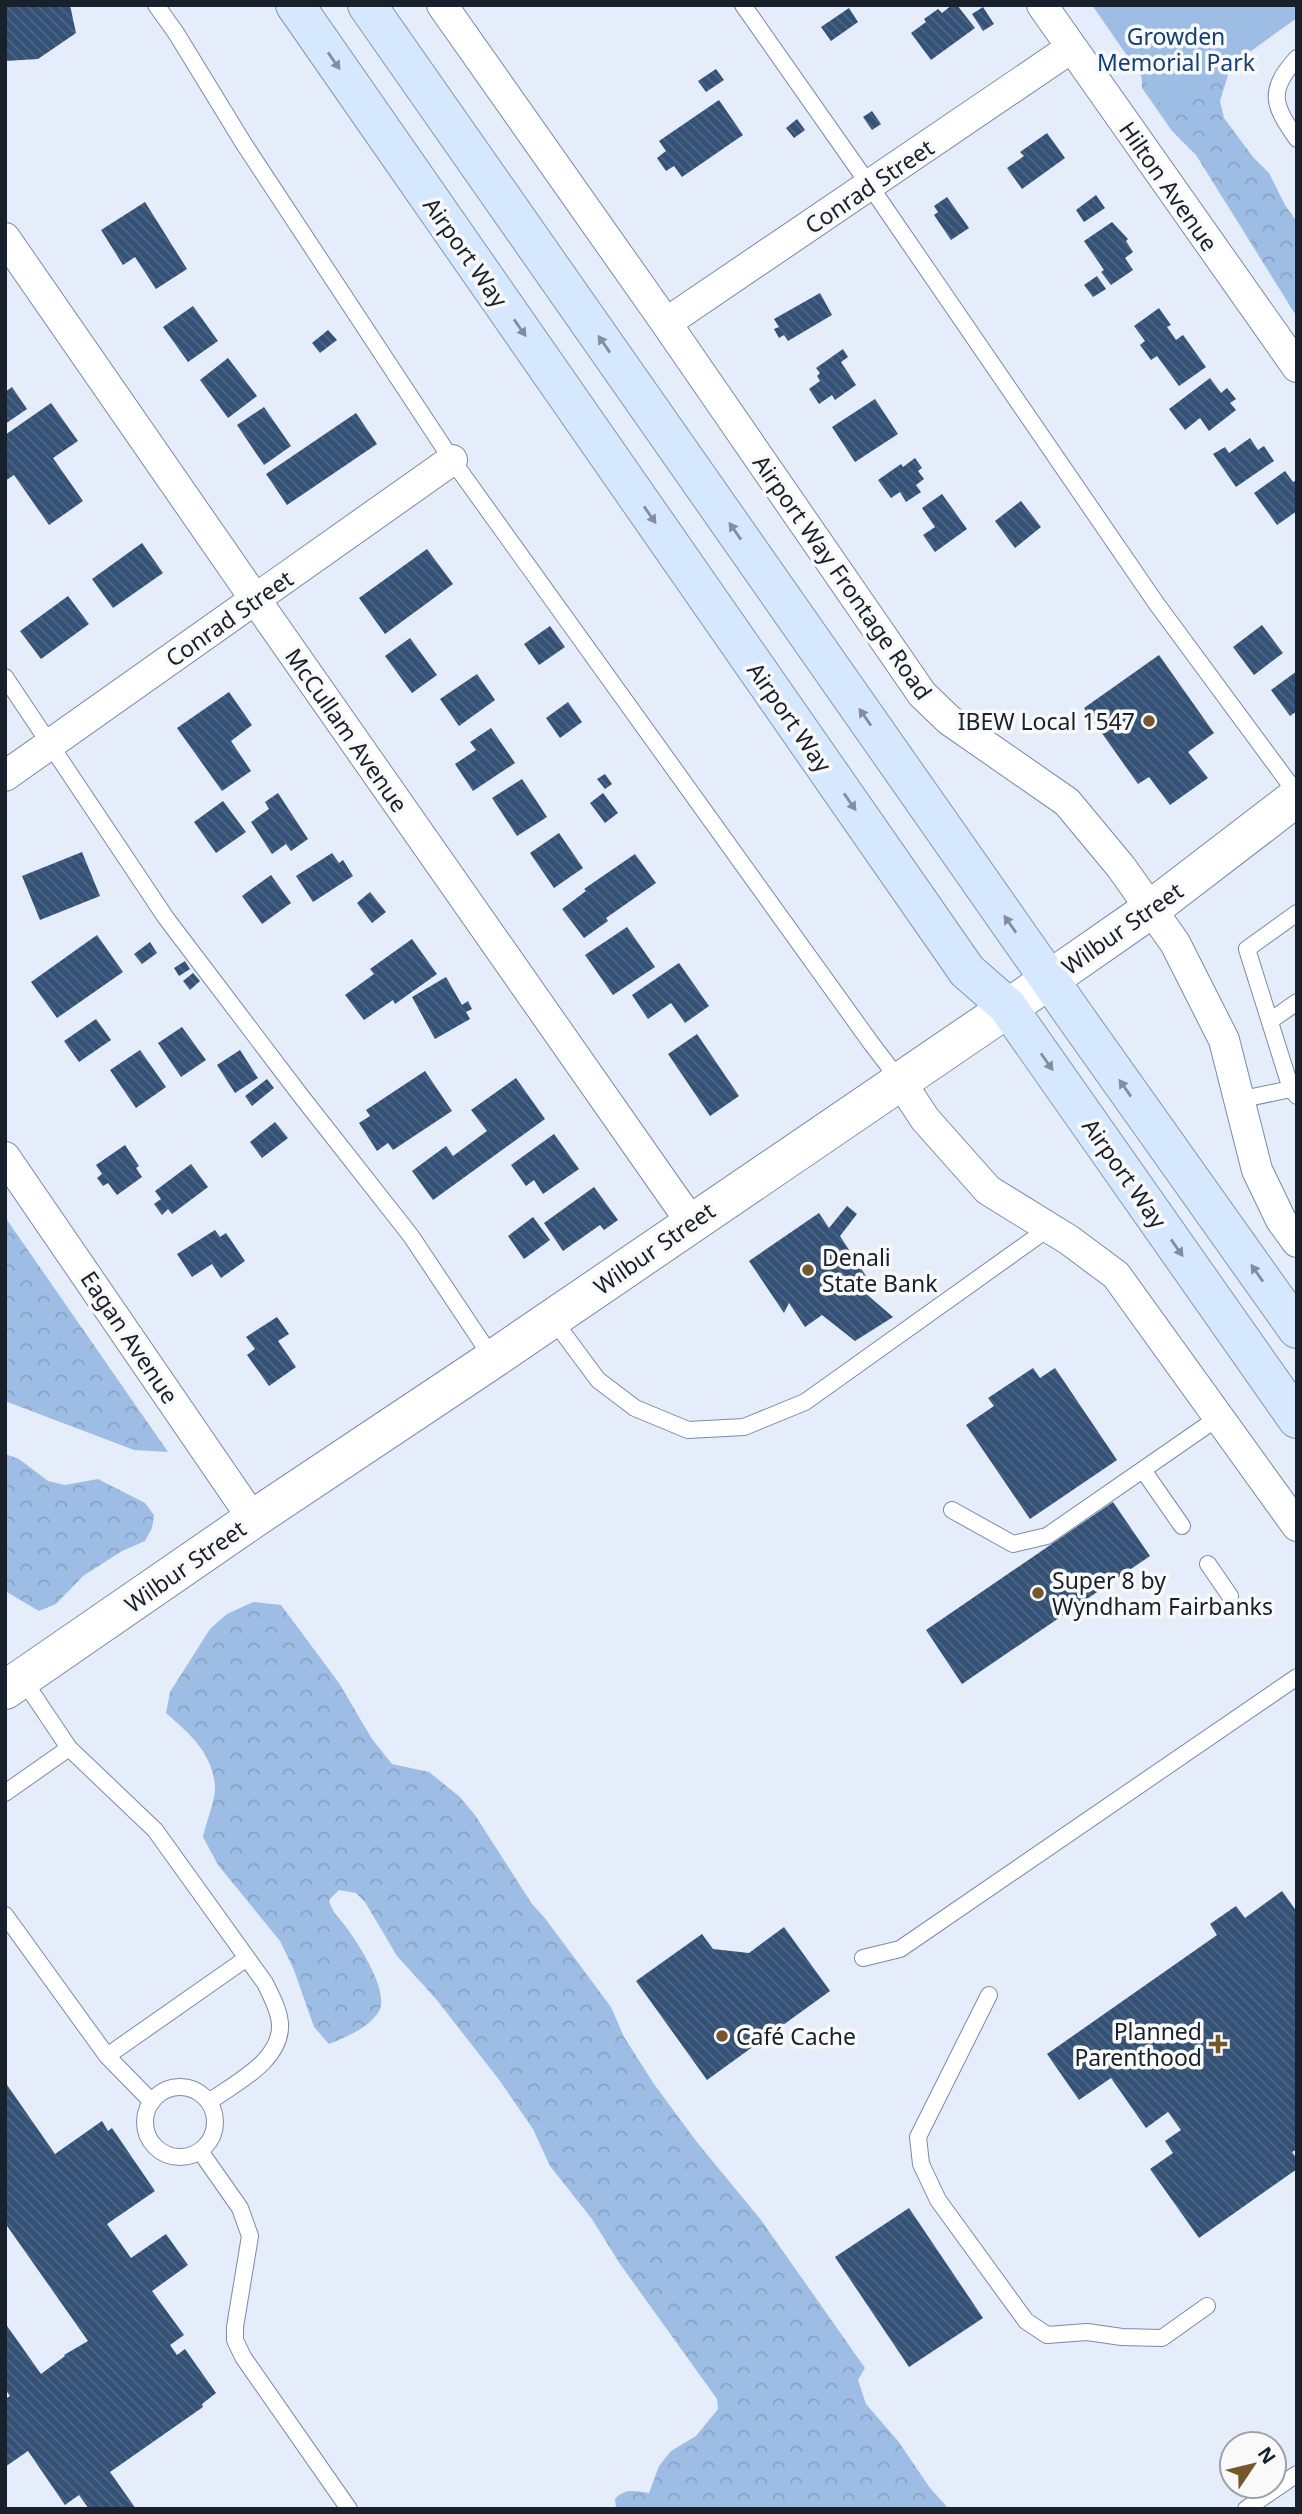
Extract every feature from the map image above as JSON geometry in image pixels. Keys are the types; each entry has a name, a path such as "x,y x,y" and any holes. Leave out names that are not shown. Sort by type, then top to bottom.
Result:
{"main road":[{"name":"Airport Way","path":"295,5 967,971 1007,1006 1297,1419"},
{"path":"367,5 1049,980 1297,1329"}],"street":[{"name":"Airport Way Frontage Road","path":"442,5 922,694 949,720 1067,802 1121,867 1175,943 1223,1040 1257,1170 1281,1220 1297,1242"},
{"name":"Hilton Avenue","path":"1042,5 1297,367"},
{"name":"Conrad Street","path":"666,323 1071,48"},
{"name":"McCullam Avenue","path":"5,238 691,1222"},
{"name":"Conrad Street","path":"5,776 452,460"},
{"name":"Wilbur Street","path":"14,1684 901,1081 1007,1006 1049,980 1151,909 1297,795"},
{"path":"901,1081 925,1119 988,1190 1116,1275 1297,1526"},
{"name":"Eagan Avenue","path":"5,1157 253,1519"}],"lane":[{"path":"156,5 452,460 901,1081"},
{"path":"743,5 1156,603 1297,795"},
{"path":"1297,58 1281,78 1277,102 1279,113 1297,139"},
{"path":"5,677 166,918 411,1236 493,1359"},
{"path":"1238,1100 1294,1093 1247,949 1297,913"},
{"path":"1270,1021 1297,1002"},
{"path":"552,1318 598,1380 635,1408 688,1430 744,1427 805,1402 1049,1228"},
{"path":"952,1510 1013,1544 1047,1536 1219,1417"},
{"path":"1143,1470 1182,1526"},
{"path":"1208,1564 1230,1596"},
{"path":"863,1958 900,1949 1297,1677"},
{"path":"14,1684 69,1748 155,1830 265,1983 276,2005 280,2024 278,2042 270,2056 209,2102"},
{"path":"5,1793 69,1748"},
{"path":"5,1915 107,2056 152,2102"},
{"path":"107,2056 247,1958"},
{"path":"989,1995 918,2137 921,2164 938,2200 1026,2321 1047,2335 1087,2332 1122,2337 1162,2338 1207,2306"},
{"path":"172,2087 184,2087 196,2090 209,2102 216,2120 215,2132 209,2143 189,2157 177,2158 157,2149 145,2130 145,2119 152,2102 162,2092 172,2087"},
{"path":"200,2151 240,2208 250,2236 235,2340 248,2365 349,2509"},
{"path":"1246,2509 1297,2474"}],"green space":[{"name":"Growden Memorial Park","path":"1092,5 1297,5 1297,18 1166,112"},
{"path":"1223,60 1228,75 1220,101 1224,118 1253,157 1269,173 1297,222 1297,317 1196,155 1172,131 1142,88 1141,63"},
{"path":"5,1217 168,1452 134,1450 5,1401"},
{"path":"5,1454 19,1459 48,1481 65,1485 98,1479 145,1503 154,1515 152,1528 145,1541 122,1551 83,1576 56,1604 39,1611 5,1591"},
{"path":"253,1602 281,1605 339,1683 372,1739 392,1764 429,1772 460,1797 475,1815 532,1904 611,2007 624,2037 654,2084 696,2141 761,2220 865,2368 858,2380 866,2404 898,2441 930,2488 949,2509 616,2509 615,2499 623,2493 649,2493 659,2466 671,2451 696,2436 718,2409 717,2399 620,2264 592,2219 550,2166 533,2129 500,2081 436,1999 397,1956 365,1902 356,1893 339,1890 329,1900 377,1980 381,2003 379,2011 357,2031 329,2044 314,2027 294,1970 280,1941 218,1865 203,1837 215,1793 210,1765 192,1737 166,1713 170,1692 210,1629 227,1614"}],"building":[{"path":"5,5 70,5 76,33 38,59 5,61"},
{"path":"952,5 957,5 975,28 931,60 911,33 938,9 942,13"},
{"path":"983,7 994,24 983,31 972,14"},
{"path":"849,8 858,22 831,41 821,27"},
{"path":"716,69 724,80 706,92 698,81"},
{"path":"719,100 743,135 682,177 674,166 666,171 657,158 666,151 659,141"},
{"path":"872,111 881,124 872,130 863,117"},
{"path":"797,119 805,130 794,138 786,128"},
{"path":"1047,133 1065,158 1022,189 1007,168 1024,156 1020,152"},
{"path":"1096,195 1105,208 1084,222 1076,210"},
{"path":"947,197 969,228 951,240 934,215 938,212 934,206"},
{"path":"145,202 187,269 156,289 135,257 123,265 101,230"},
{"path":"1112,222 1128,239 1126,241 1133,252 1125,258 1133,270 1111,285 1084,241"},
{"path":"1097,276 1106,289 1093,297 1084,285"},
{"path":"820,293 832,315 788,341 784,335 779,338 774,329 779,327 774,319"},
{"path":"193,306 218,341 188,362 163,327"},
{"path":"1159,308 1171,325 1167,327 1176,340 1183,335 1206,367 1179,386 1157,356 1151,360 1140,345 1145,341 1134,326"},
{"path":"328,330 337,340 320,353 312,343"},
{"path":"843,349 848,357 841,362 856,385 835,400 832,395 819,404 809,389 820,381 817,376 820,373 816,368"},
{"path":"228,358 257,396 228,418 200,380"},
{"path":"1210,378 1221,393 1227,388 1236,399 1230,403 1236,410 1209,431 1200,418 1185,430 1169,409"},
{"path":"12,387 27,409 5,424 5,392"},
{"path":"875,399 898,434 855,462 832,427"},
{"path":"51,403 78,441 53,458 83,501 49,525 14,475 5,481 5,435"},
{"path":"264,407 291,446 264,465 237,425"},
{"path":"356,413 377,444 287,505 266,474"},
{"path":"1250,438 1258,450 1264,446 1274,461 1236,487 1213,454 1225,447 1229,453"},
{"path":"915,458 922,468 918,471 924,479 916,485 921,492 906,502 900,492 891,498 878,480"},
{"path":"1285,471 1293,482 1297,480 1297,511 1277,525 1254,493"},
{"path":"942,494 967,529 935,552 923,535 935,527 922,508"},
{"path":"1021,501 1041,527 1015,548 995,521"},
{"path":"142,543 163,573 113,608 92,579"},
{"path":"427,549 453,584 385,634 359,598"},
{"path":"68,596 89,624 41,659 20,631"},
{"path":"1262,625 1283,653 1254,675 1233,647"},
{"path":"550,626 565,647 539,665 524,644"},
{"path":"410,638 437,675 412,693 385,656"},
{"name":"IBEW Local 1547","path":"1159,655 1214,733 1188,752 1208,778 1170,805 1149,777 1138,784 1084,708"},
{"path":"1297,671 1297,711 1290,716 1271,690"},
{"path":"477,674 495,700 459,726 440,699"},
{"path":"229,692 252,725 231,741 251,771 222,791 177,728"},
{"path":"568,702 582,722 560,738 546,718"},
{"path":"491,728 515,763 473,791 455,764 476,750 470,742"},
{"path":"605,774 612,784 605,789 597,779"},
{"path":"522,779 547,817 517,836 492,798"},
{"path":"278,793 308,839 291,851 286,844 272,854 251,822 269,809 265,802"},
{"path":"603,793 618,813 605,823 590,803"},
{"path":"223,801 246,832 216,853 194,822"},
{"path":"559,833 583,868 554,888 530,853"},
{"path":"82,852 100,896 40,920 22,876"},
{"path":"332,853 339,863 343,860 353,876 313,902 296,876"},
{"path":"635,854 656,883 606,918 608,921 584,938 562,909 586,891 584,889"},
{"path":"271,875 291,903 262,924 242,896"},
{"path":"370,892 386,912 372,923 357,903"},
{"path":"627,927 655,967 613,995 585,955"},
{"path":"97,935 123,972 57,1018 31,982"},
{"path":"412,939 437,974 395,1004 393,1000 364,1020 345,995 374,974 370,969"},
{"path":"150,942 157,953 142,964 134,954"},
{"path":"185,961 190,969 179,976 174,968"},
{"path":"679,963 709,1006 685,1023 671,1003 648,1019 632,995"},
{"path":"193,973 200,981 190,990 183,981"},
{"path":"446,977 462,1005 468,1001 472,1009 466,1012 470,1019 435,1039 412,997"},
{"path":"96,1019 111,1040 79,1062 64,1041"},
{"path":"182,1027 206,1060 181,1077 158,1043"},
{"path":"697,1034 739,1096 710,1116 668,1054"},
{"path":"140,1050 166,1087 136,1108 110,1070"},
{"path":"240,1050 258,1078 235,1093 217,1065"},
{"path":"425,1071 452,1111 393,1150 388,1143 377,1151 359,1123 370,1116 366,1110"},
{"path":"516,1078 545,1119 433,1200 412,1171 446,1146 453,1156 487,1131 471,1110"},
{"path":"267,1079 274,1088 252,1106 245,1096"},
{"path":"275,1122 288,1138 262,1158 250,1142"},
{"path":"554,1134 579,1169 543,1194 534,1180 526,1186 511,1165"},
{"path":"125,1145 139,1166 136,1168 142,1177 117,1195 108,1183 103,1186 97,1178 102,1174 96,1165"},
{"path":"191,1164 208,1187 172,1214 168,1209 162,1215 154,1204 161,1199 155,1191"},
{"path":"594,1187 618,1220 604,1230 600,1225 563,1251 544,1223"},
{"name":"Denali State Bank","path":"847,1206 857,1214 840,1236 868,1279 857,1286 893,1317 855,1341 822,1315 805,1327 789,1303 784,1313 749,1261 819,1213 829,1228"},
{"path":"533,1217 550,1240 524,1259 508,1236"},
{"path":"215,1230 220,1237 226,1233 245,1261 221,1278 212,1264 192,1277 177,1254"},
{"path":"277,1317 289,1334 278,1341 296,1367 269,1386 247,1355 255,1349 246,1337"},
{"path":"1033,1368 1040,1378 1055,1368 1117,1460 1030,1519 966,1425 994,1406 988,1398"},
{"name":"Super 8 by Wyndham Fairbanks","path":"1113,1502 1150,1556 962,1684 926,1630"},
{"path":"1282,1891 1297,1912 1297,2149 1292,2152 1297,2159 1297,2169 1199,2238 1150,2169 1173,2153 1165,2141 1181,2130 1168,2112 1146,2128 1111,2078 1079,2100 1047,2054 1217,1935 1210,1924 1236,1906 1245,1918"},
{"name":"Café Cache","path":"784,1927 830,1991 707,2080 636,1981 702,1934 713,1949 749,1953"},
{"path":"5,2082 55,2154 102,2121 108,2131 112,2128 155,2191 107,2224 131,2258 166,2234 188,2265 152,2291 184,2335 170,2345 177,2355 185,2349 216,2393 202,2404 203,2407 110,2472 136,2509 89,2509 79,2495 65,2505 28,2451 5,2467 5,2399 10,2396 5,2389 5,2323 41,2374 64,2355 88,2341 5,2223"},
{"path":"909,2208 983,2318 909,2367 835,2257"}],"place":[{"name":"IBEW Local 1547","path":"1149,721"},
{"name":"Denali State Bank","path":"808,1270"},
{"name":"Super 8 by Wyndham Fairbanks","path":"1038,1593"},
{"name":"Café Cache","path":"722,2036"},
{"name":"Planned Parenthood","path":"1218,2044"}]}
